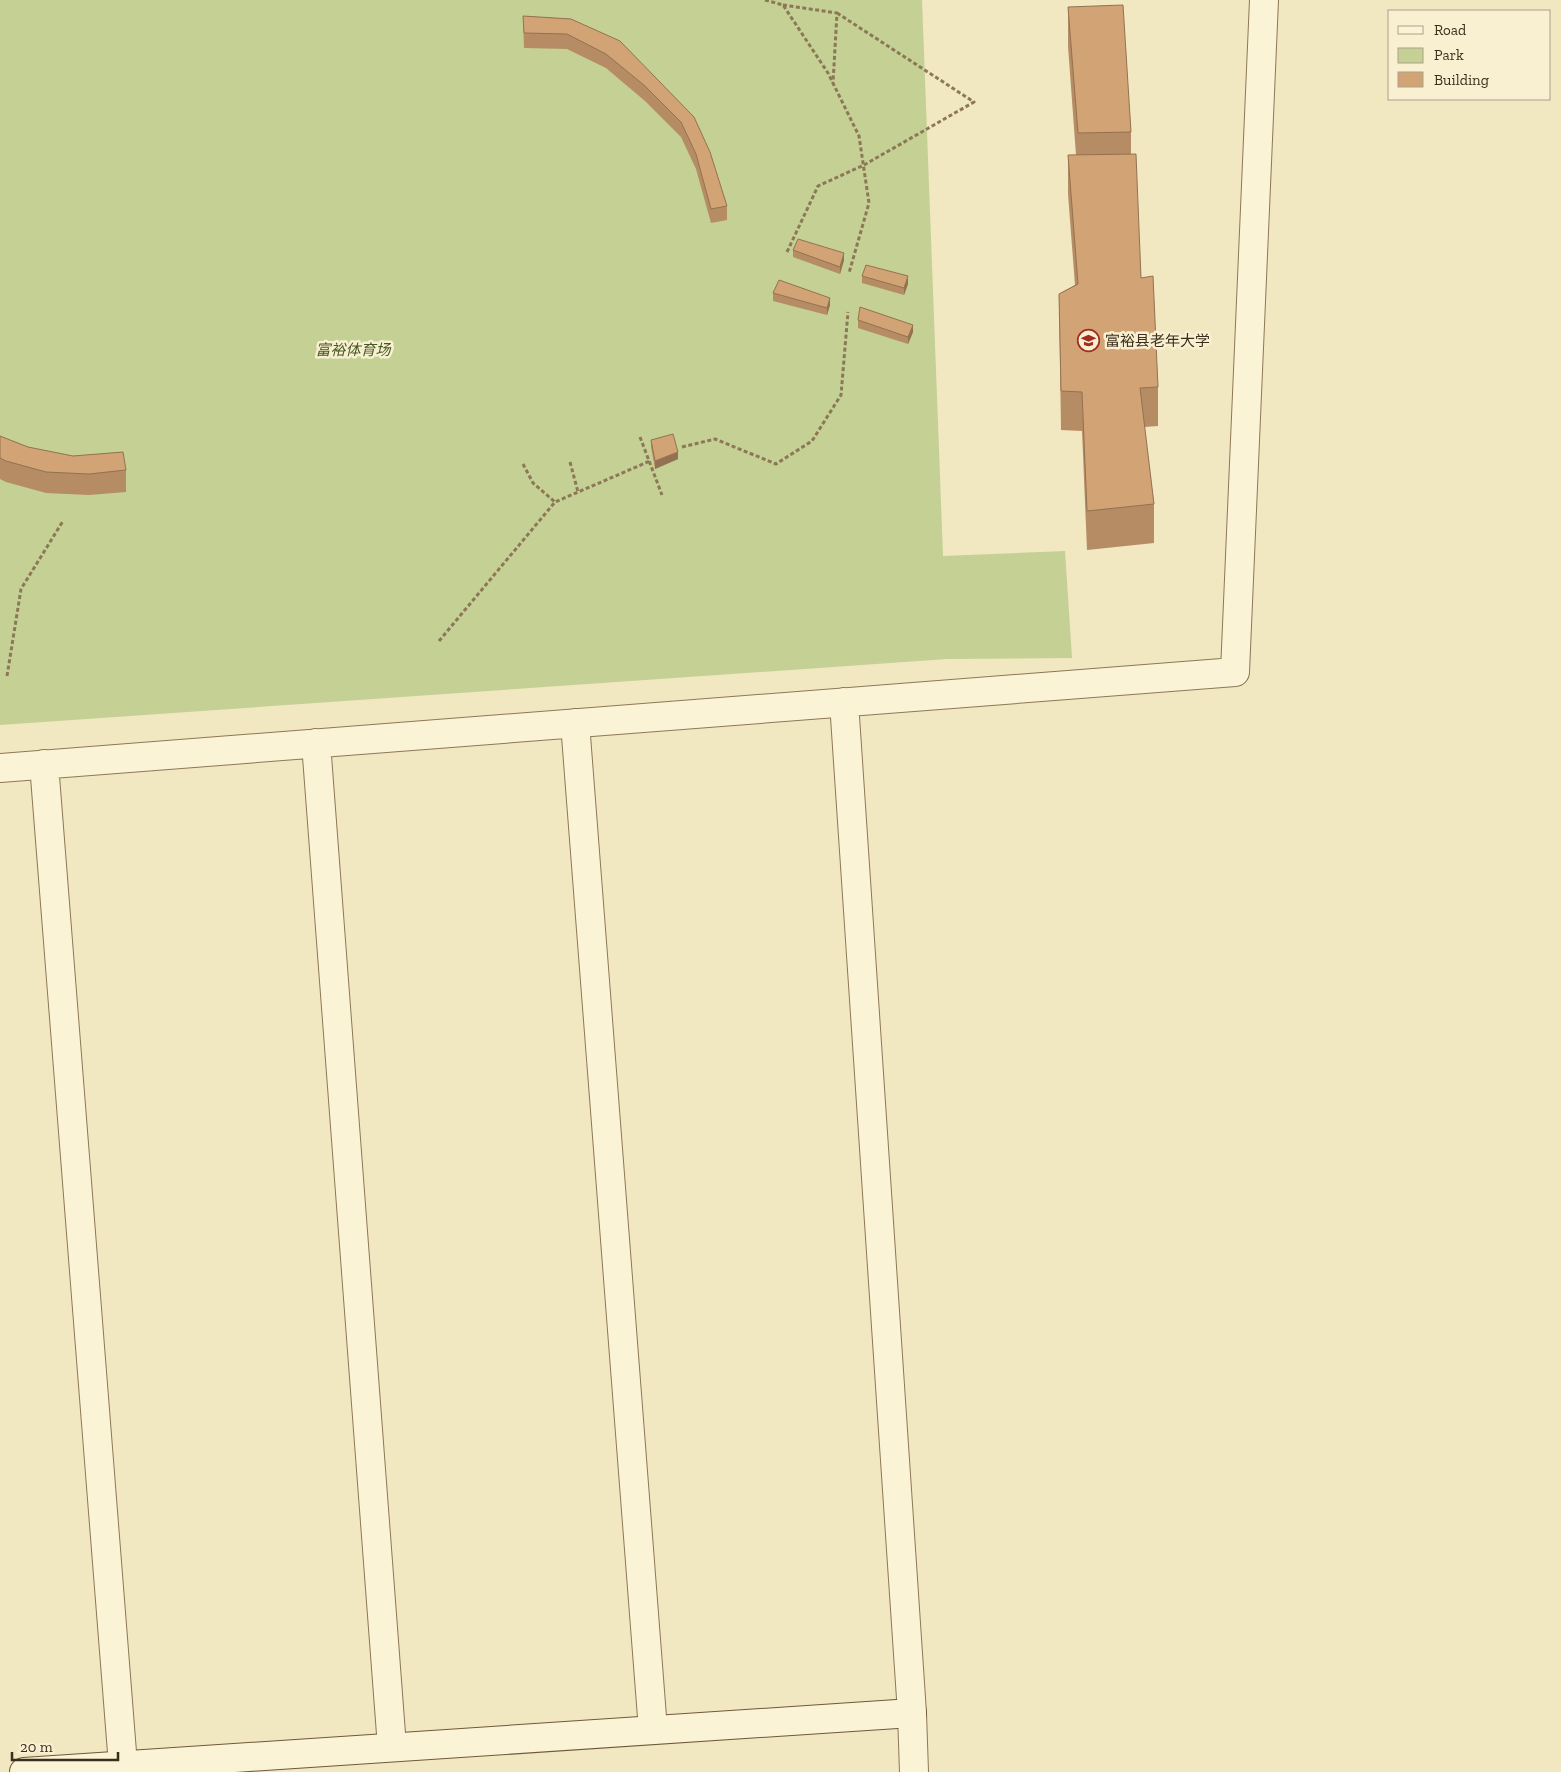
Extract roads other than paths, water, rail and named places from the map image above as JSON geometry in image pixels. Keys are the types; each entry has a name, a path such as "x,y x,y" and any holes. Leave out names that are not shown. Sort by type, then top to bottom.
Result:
{"street":[{"path":"0,768 1236,672 1264,0"},
{"path":"844,702 912,1713 914,1772"},
{"path":"575,723 653,1730"},
{"path":"316,743 392,1748"},
{"path":"44,764 123,1765"},
{"path":"24,1772 912,1713"}],"place":[{"name":"富裕县老年大学","path":"1089,341"}],"park label":[{"name":"富裕体育场","path":"353,350"}]}
